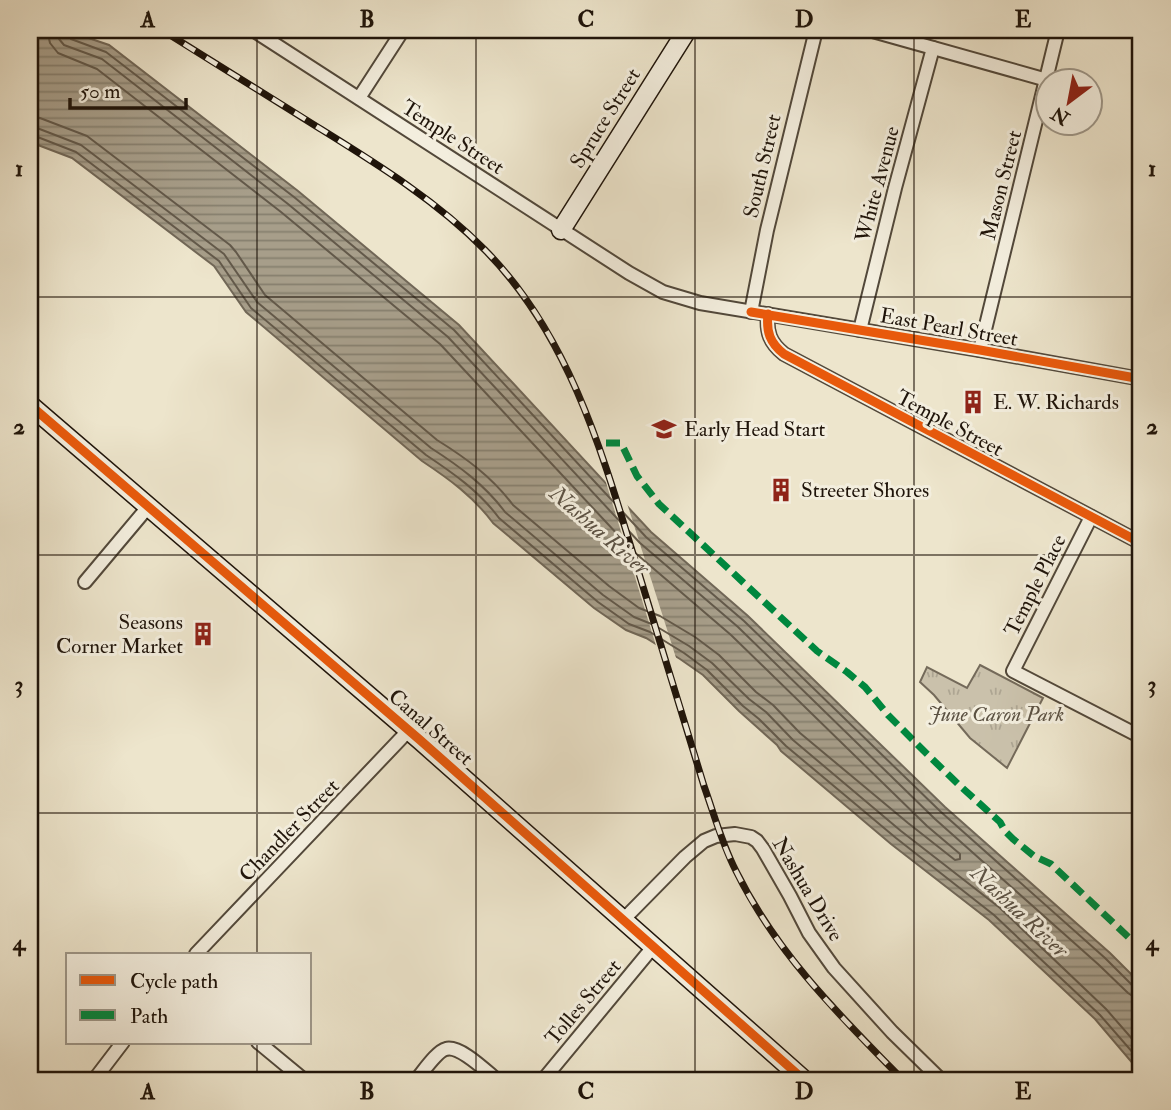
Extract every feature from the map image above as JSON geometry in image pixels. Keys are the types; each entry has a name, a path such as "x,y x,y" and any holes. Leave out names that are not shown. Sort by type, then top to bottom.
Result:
{"street":[{"name":"Temple Street","path":"253,30 639,279 663,292 692,301 751,312"},
{"path":"359,98 403,30"},
{"name":"Spruce Street","path":"561,230 687,30"},
{"name":"South Street","path":"751,312 767,230 816,30"},
{"path":"869,30 1034,75"},
{"name":"Mason Street","path":"1050,66 1058,30"},
{"name":"White Avenue","path":"860,330 933,48"},
{"name":"Mason Street","path":"980,350 1034,132"},
{"name":"East Pearl Street","path":"751,312 1141,379"},
{"name":"Temple Street","path":"768,314 769,337 784,354 1141,543"},
{"name":"Canal Street","path":"30,405 409,730 804,1080"},
{"path":"85,582 148,507"},
{"name":"Temple Place","path":"1091,517 1013,671 1141,737"},
{"name":"Chandler Street","path":"196,953 409,730"},
{"name":"Nashua Drive","path":"623,920 704,841 716,836 734,834 751,837 763,849 809,933 834,968 892,1032 941,1080"},
{"name":"Tolles Street","path":"546,1079 653,947"},
{"path":"94,1080 121,1044"},
{"path":"260,1044 304,1080"},
{"path":"416,1080 438,1055 445,1049 452,1048 468,1056 497,1080"}],"green space":[{"name":"June Caron Park","path":"980,665 1043,698 1007,768 970,738 920,682 927,667 967,688"}],"water":[{"name":"Nashua River","path":"30,30 65,30 109,45 298,191 459,325 651,532 748,616 945,807 1110,953 1141,984 1141,1080 1135,1066 1095,1019 989,920 891,844 781,751 703,675 594,608 493,523 460,489 422,461 246,312 214,266 72,158 30,142"}],"pier":[{"path":"604,476 626,500 677,661 657,649"}],"railway":[{"path":"162,30 406,184 466,232 515,284 540,320 561,359 596,440 704,786 722,840 736,871 770,930 790,956 833,1007 903,1080"}],"marked path":[{"path":"606,443 621,443 637,476 659,504 817,651 865,687 888,715 1000,822 1013,839 1034,856 1051,864 1141,949"}],"cycle path":[{"path":"751,312 1141,379"},
{"path":"768,314 770,337 784,354 1141,543"},
{"path":"30,405 420,740 804,1080"}],"place":[{"name":"E. W. Richards","path":"973,402"},
{"name":"Early Head Start","path":"664,429"},
{"name":"Streeter Shores","path":"781,490"},
{"name":"Seasons Corner Market","path":"203,634"}]}
